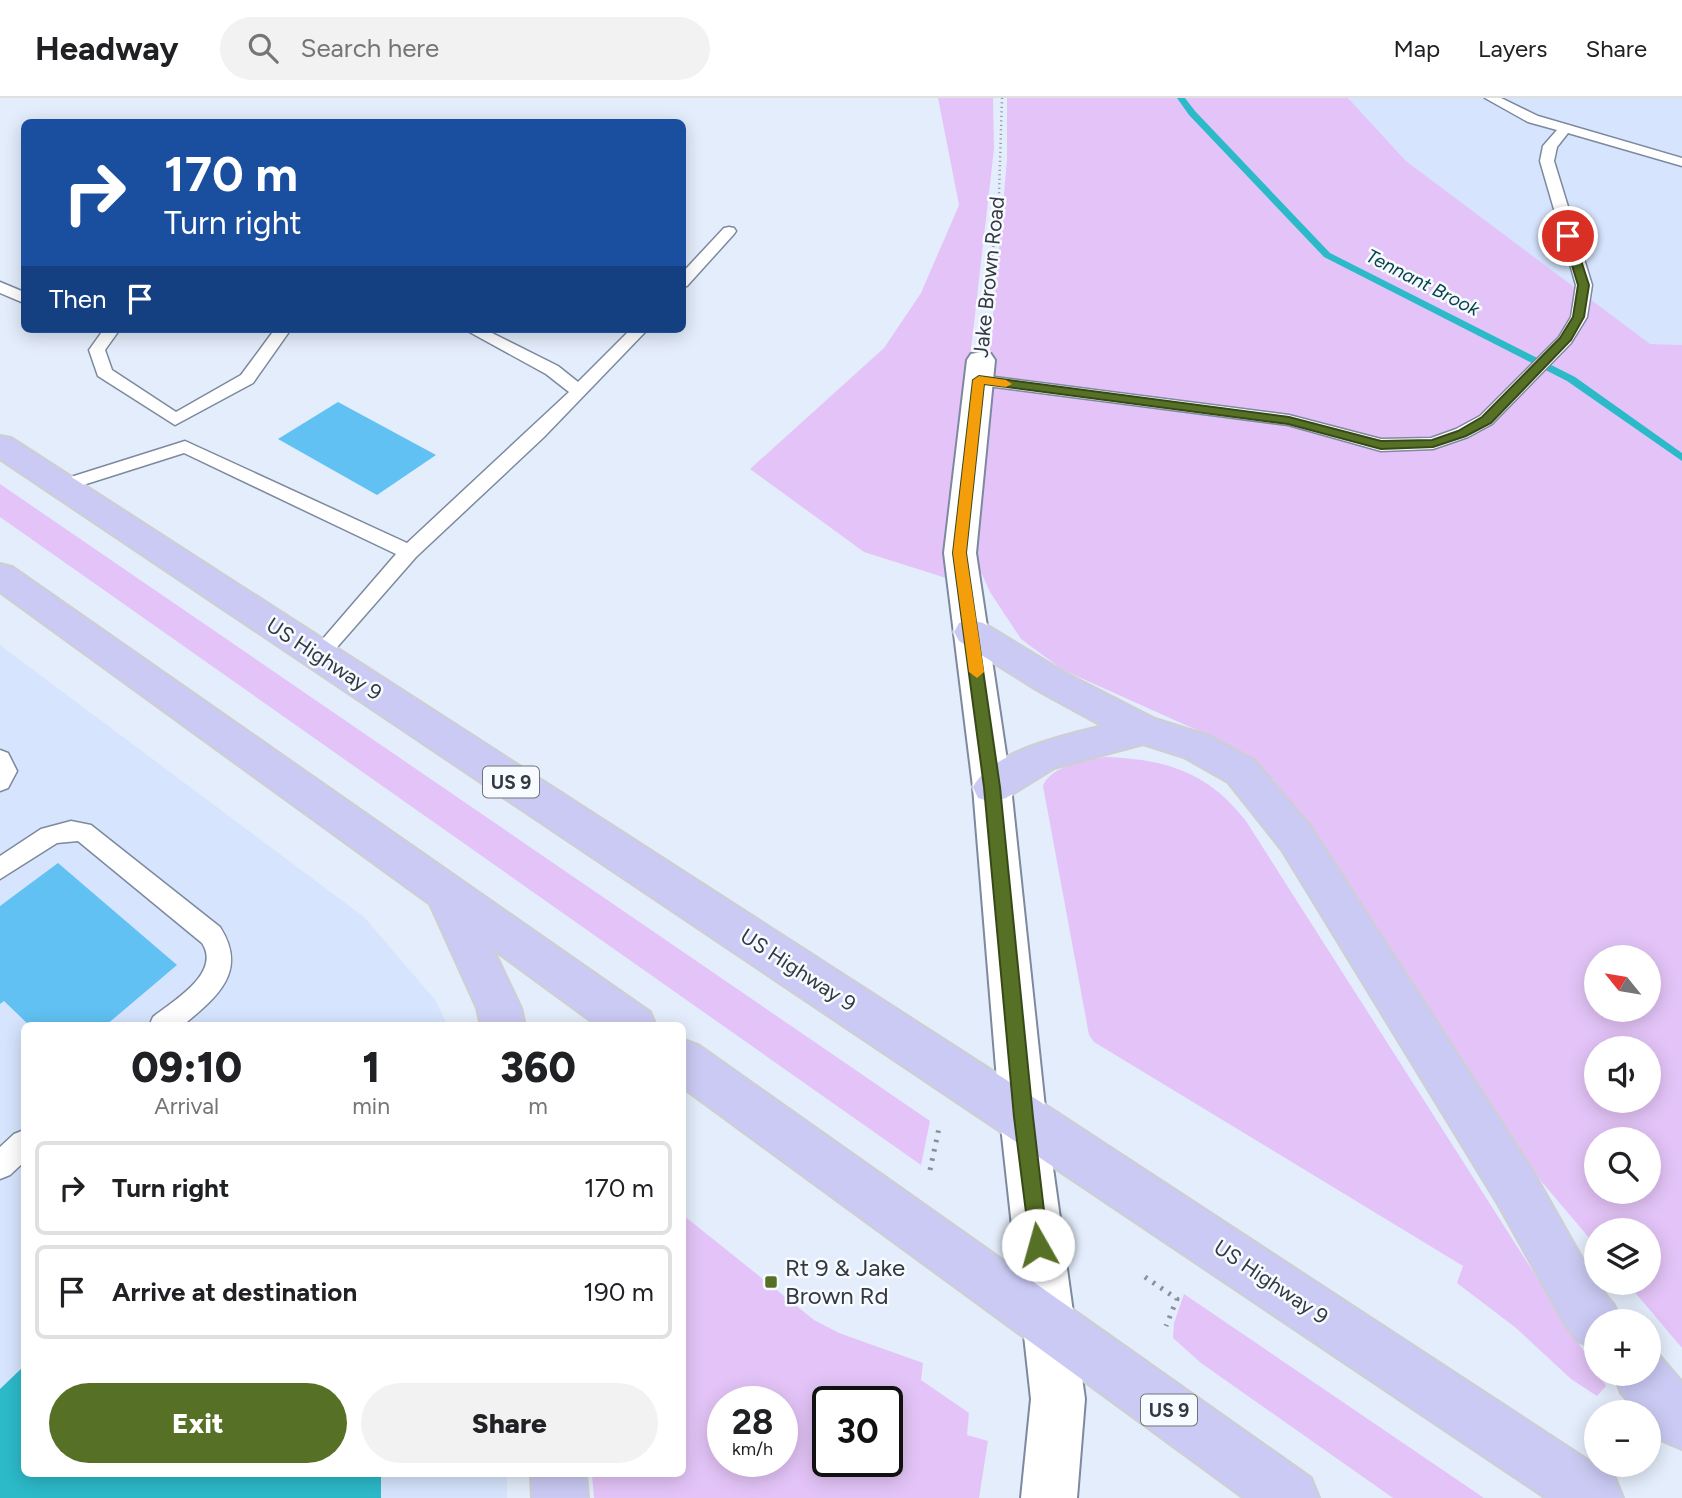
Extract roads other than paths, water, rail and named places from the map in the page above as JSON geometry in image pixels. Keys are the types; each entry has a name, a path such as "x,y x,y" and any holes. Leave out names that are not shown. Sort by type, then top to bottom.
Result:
{"highway":[{"name":"US Highway 9","path":"0,445 1023,1117 1595,1498"},
{"path":"0,575 628,1022"},
{"path":"971,632 1052,682 1143,730 1196,746 1241,771 1296,838 1515,1187 1585,1309"},
{"path":"992,787 1043,756 1143,730"},
{"path":"443,888 499,1008 502,1022"},
{"name":"US 9","path":"686,1063 1291,1498"},
{"path":"1650,1386 1682,1422"},
{"path":"559,1477 560,1498"}],"street":[{"name":"Jake Brown Road","path":"980,370 960,553 992,787 1023,1117 1058,1399 1049,1498"}],"lane":[{"path":"1491,98 1533,119 1682,162"},
{"path":"980,370 1289,421 1381,445 1433,443 1462,433 1486,420 1565,340 1579,317 1584,285 1547,161 1550,146 1565,129"},
{"path":"686,279 729,231"},
{"path":"0,287 21,297"},
{"path":"109,333 97,350 104,372 175,420 247,379 280,333"},
{"path":"480,333 552,370 579,391"},
{"path":"318,656 409,552 538,433 636,333"},
{"path":"61,486 185,447 409,552"},
{"path":"0,759 6,771 0,782"},
{"path":"0,869 38,841 53,834 70,829 83,832 211,935 221,946 223,956 219,970 208,986 167,1022"},
{"path":"0,1165 21,1147"}],"water":[{"path":"21,1369 21,1477 381,1477 381,1498 0,1498 0,1389"}],"waterway":[{"name":"Tennant Brook","path":"1181,98 1192,113 1327,255 1571,379 1682,458"}],"place":[{"name":"Rt 9 & Jake Brown Rd","path":"771,1282"}]}
